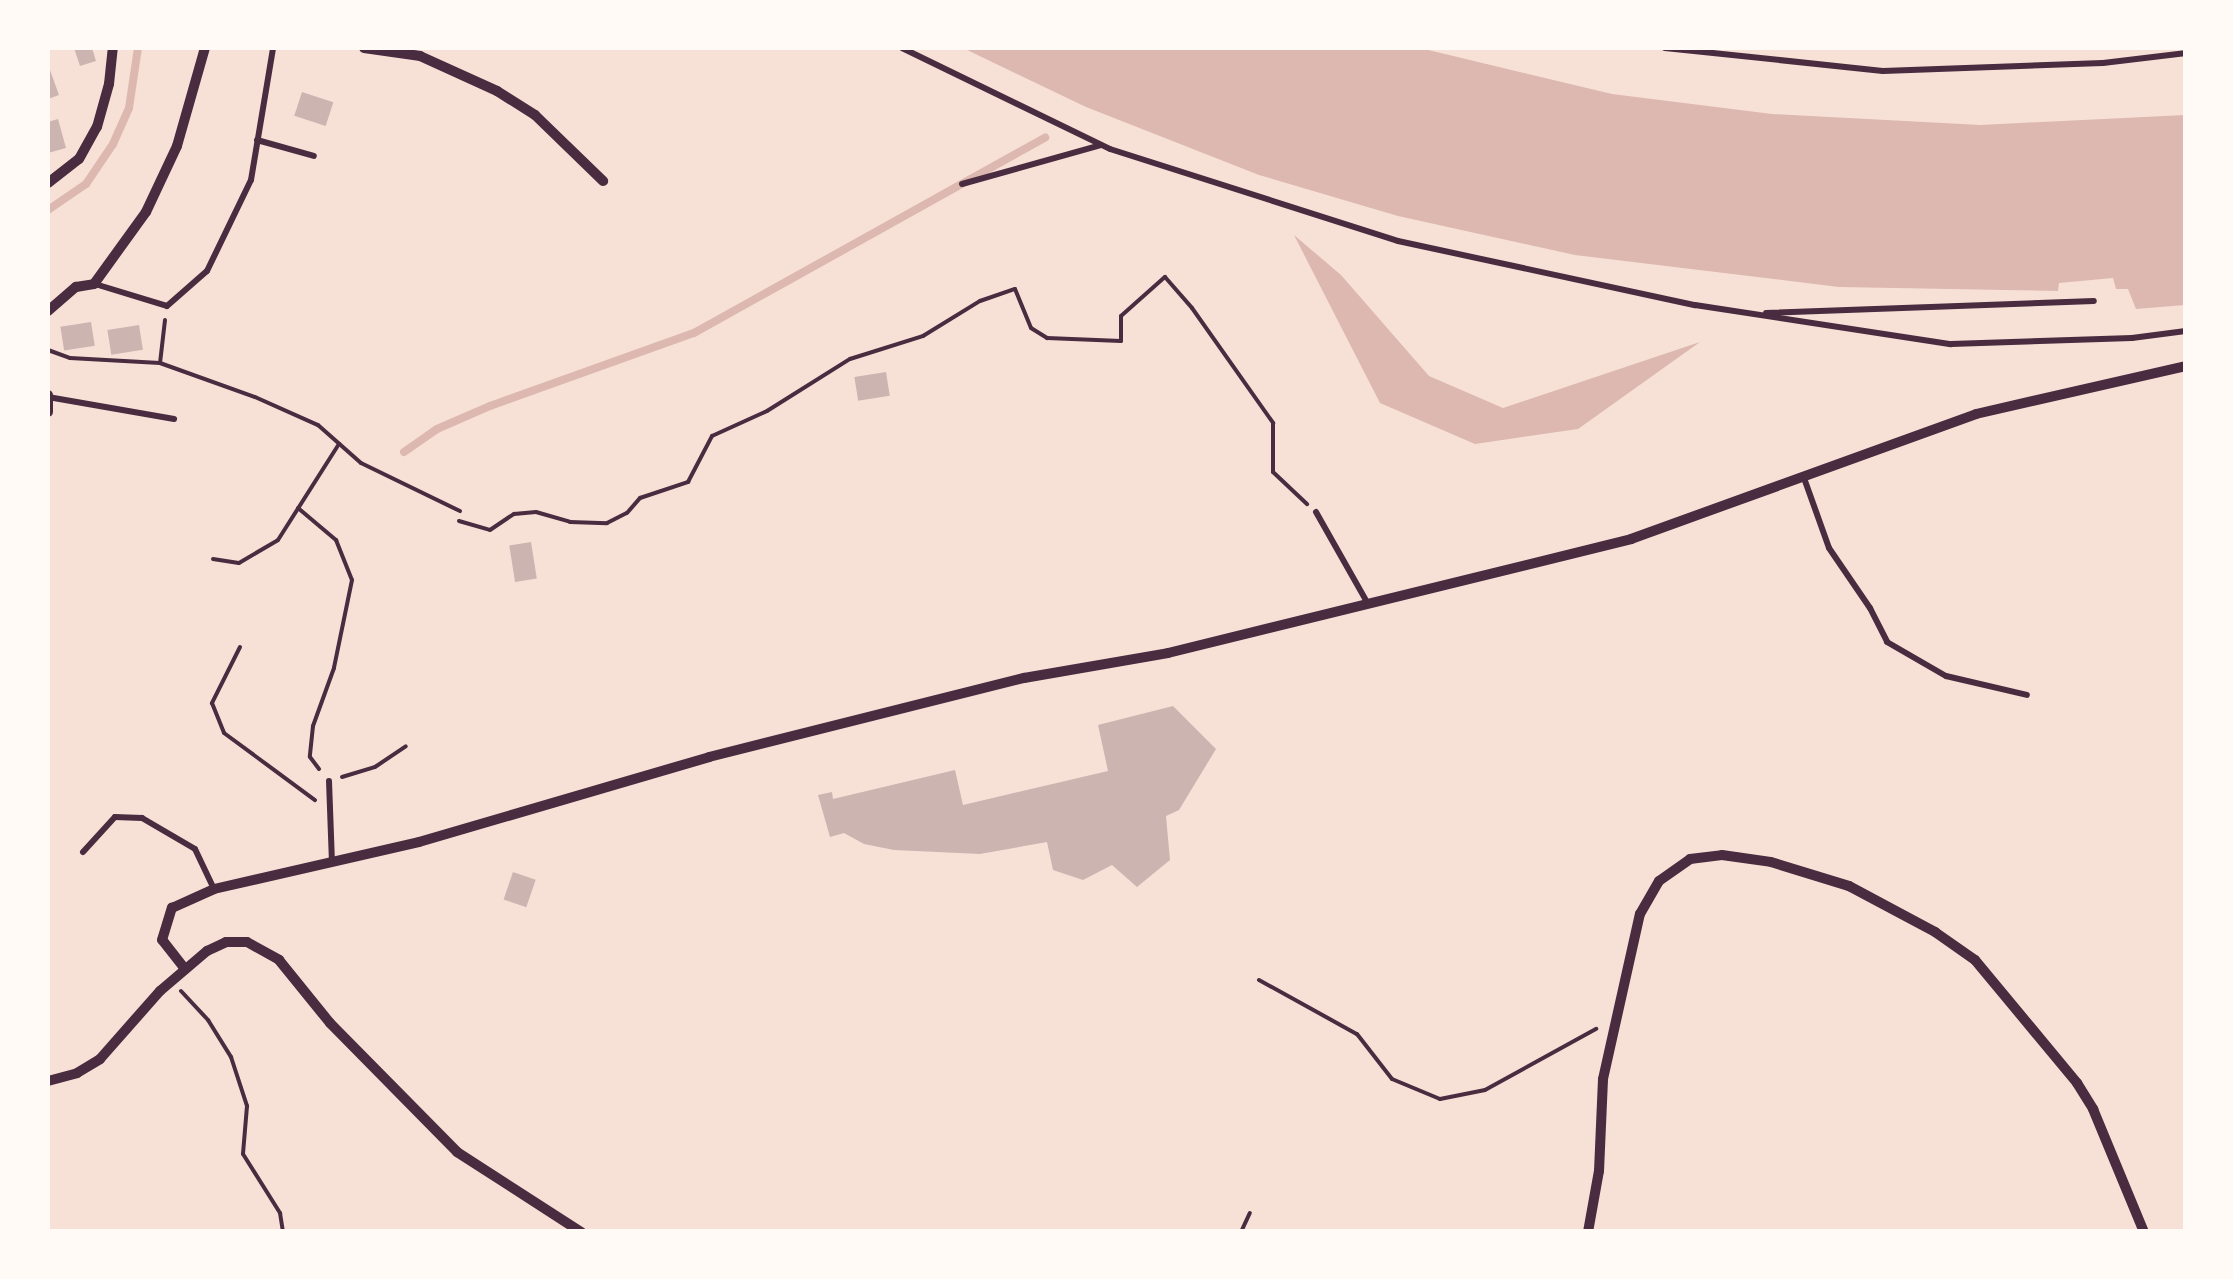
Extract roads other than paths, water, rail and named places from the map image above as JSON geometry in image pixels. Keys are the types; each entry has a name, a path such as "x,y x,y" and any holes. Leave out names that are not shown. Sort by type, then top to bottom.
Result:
{"street":[{"path":"48,183 78,159 97,127 109,84 113,48"},
{"path":"48,312 76,287 94,284 146,212 178,146 205,48"},
{"path":"364,48 420,56 496,91 535,115 602,181"},
{"path":"185,969 162,940 172,908 214,889 419,842 709,757 1024,678 1168,654 1631,540 1976,414 2186,366"},
{"path":"48,396 48,412"},
{"path":"1588,1232 1600,1171 1603,1080 1640,914 1658,881 1690,860 1722,855 1772,862 1849,886 1935,932 1975,960 2077,1083 2093,1108 2144,1232"},
{"path":"48,1081 77,1074 100,1059 185,969 226,942 247,942 264,948 457,1152 581,1232"}],"lane":[{"path":"94,284 166,306 207,271 251,180 273,48"},
{"path":"902,48 1102,145 1398,241 1751,313 1951,344 2132,338 2186,331"},
{"path":"1665,48 1883,71 2103,63 2186,53"},
{"path":"257,140 314,156"},
{"path":"962,184 1102,145"},
{"path":"1751,313 2094,301"},
{"path":"48,396 174,419"},
{"path":"1803,476 1828,548 1870,608 1887,642 1946,676 2027,696"},
{"path":"1316,512 1367,602"},
{"path":"329,781 332,862"},
{"path":"84,852 115,816 142,818 195,849 214,889"}],"waterway":[{"path":"48,210 86,184 113,144 129,108 138,48"},
{"path":"404,452 437,429 490,406 694,333 1045,138"}]}
